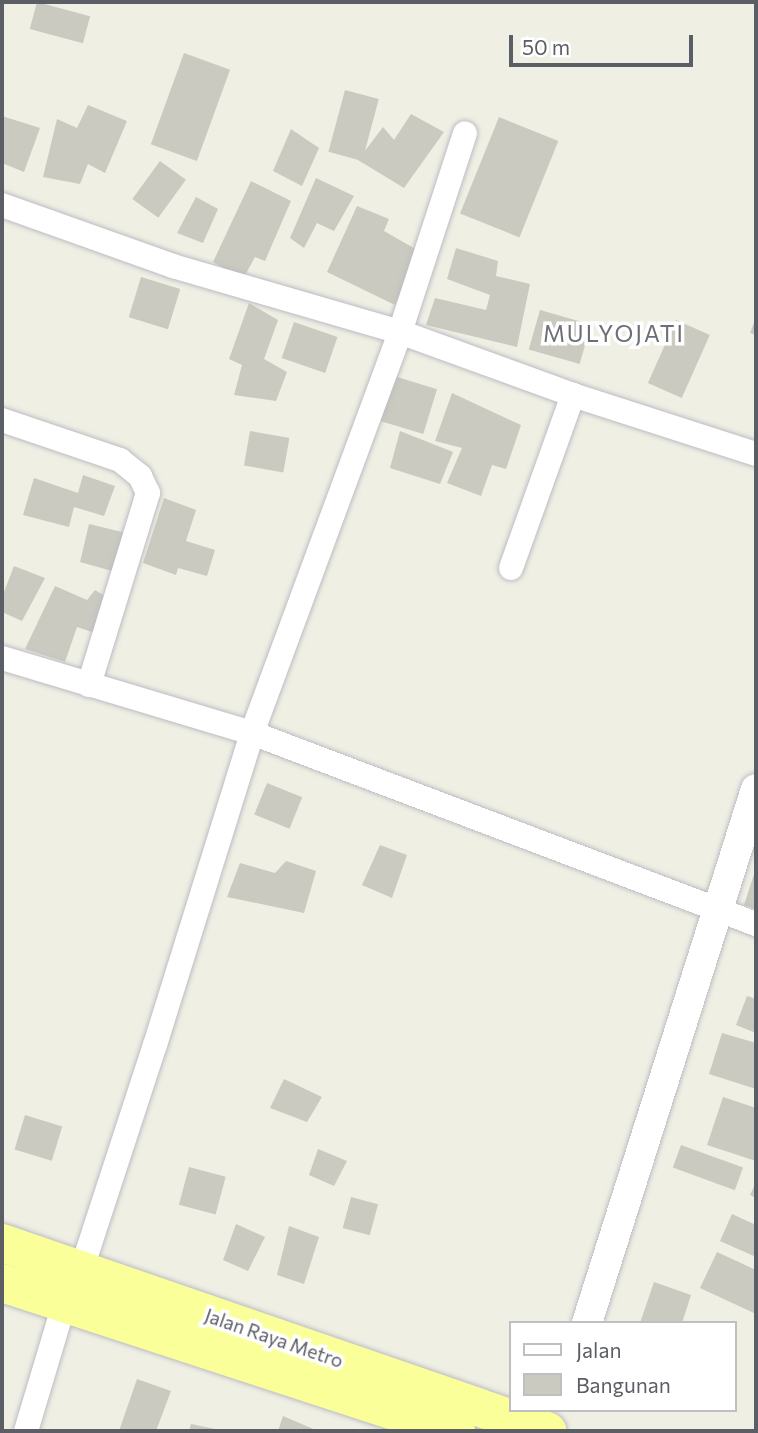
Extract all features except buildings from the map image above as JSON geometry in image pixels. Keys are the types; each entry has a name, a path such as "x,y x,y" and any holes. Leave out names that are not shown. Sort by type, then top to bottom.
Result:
{"highway":[{"name":"Jalan Raya Metro","path":"2,1243 73,1288 547,1431"},
{"path":"2,1283 73,1288 457,1431"}],"street":[{"path":"26,1431 251,733 400,332 465,133"},
{"path":"2,205 173,266 400,332 573,395 756,454"},
{"path":"511,568 573,395"},
{"path":"2,420 120,460 140,476 148,493 89,685"},
{"path":"2,658 251,733 756,924"},
{"path":"588,1321 715,910 756,789"},
{"path":"554,1431 559,1412"}],"district":[{"name":"MULYOJATI","path":"614,333"}]}
